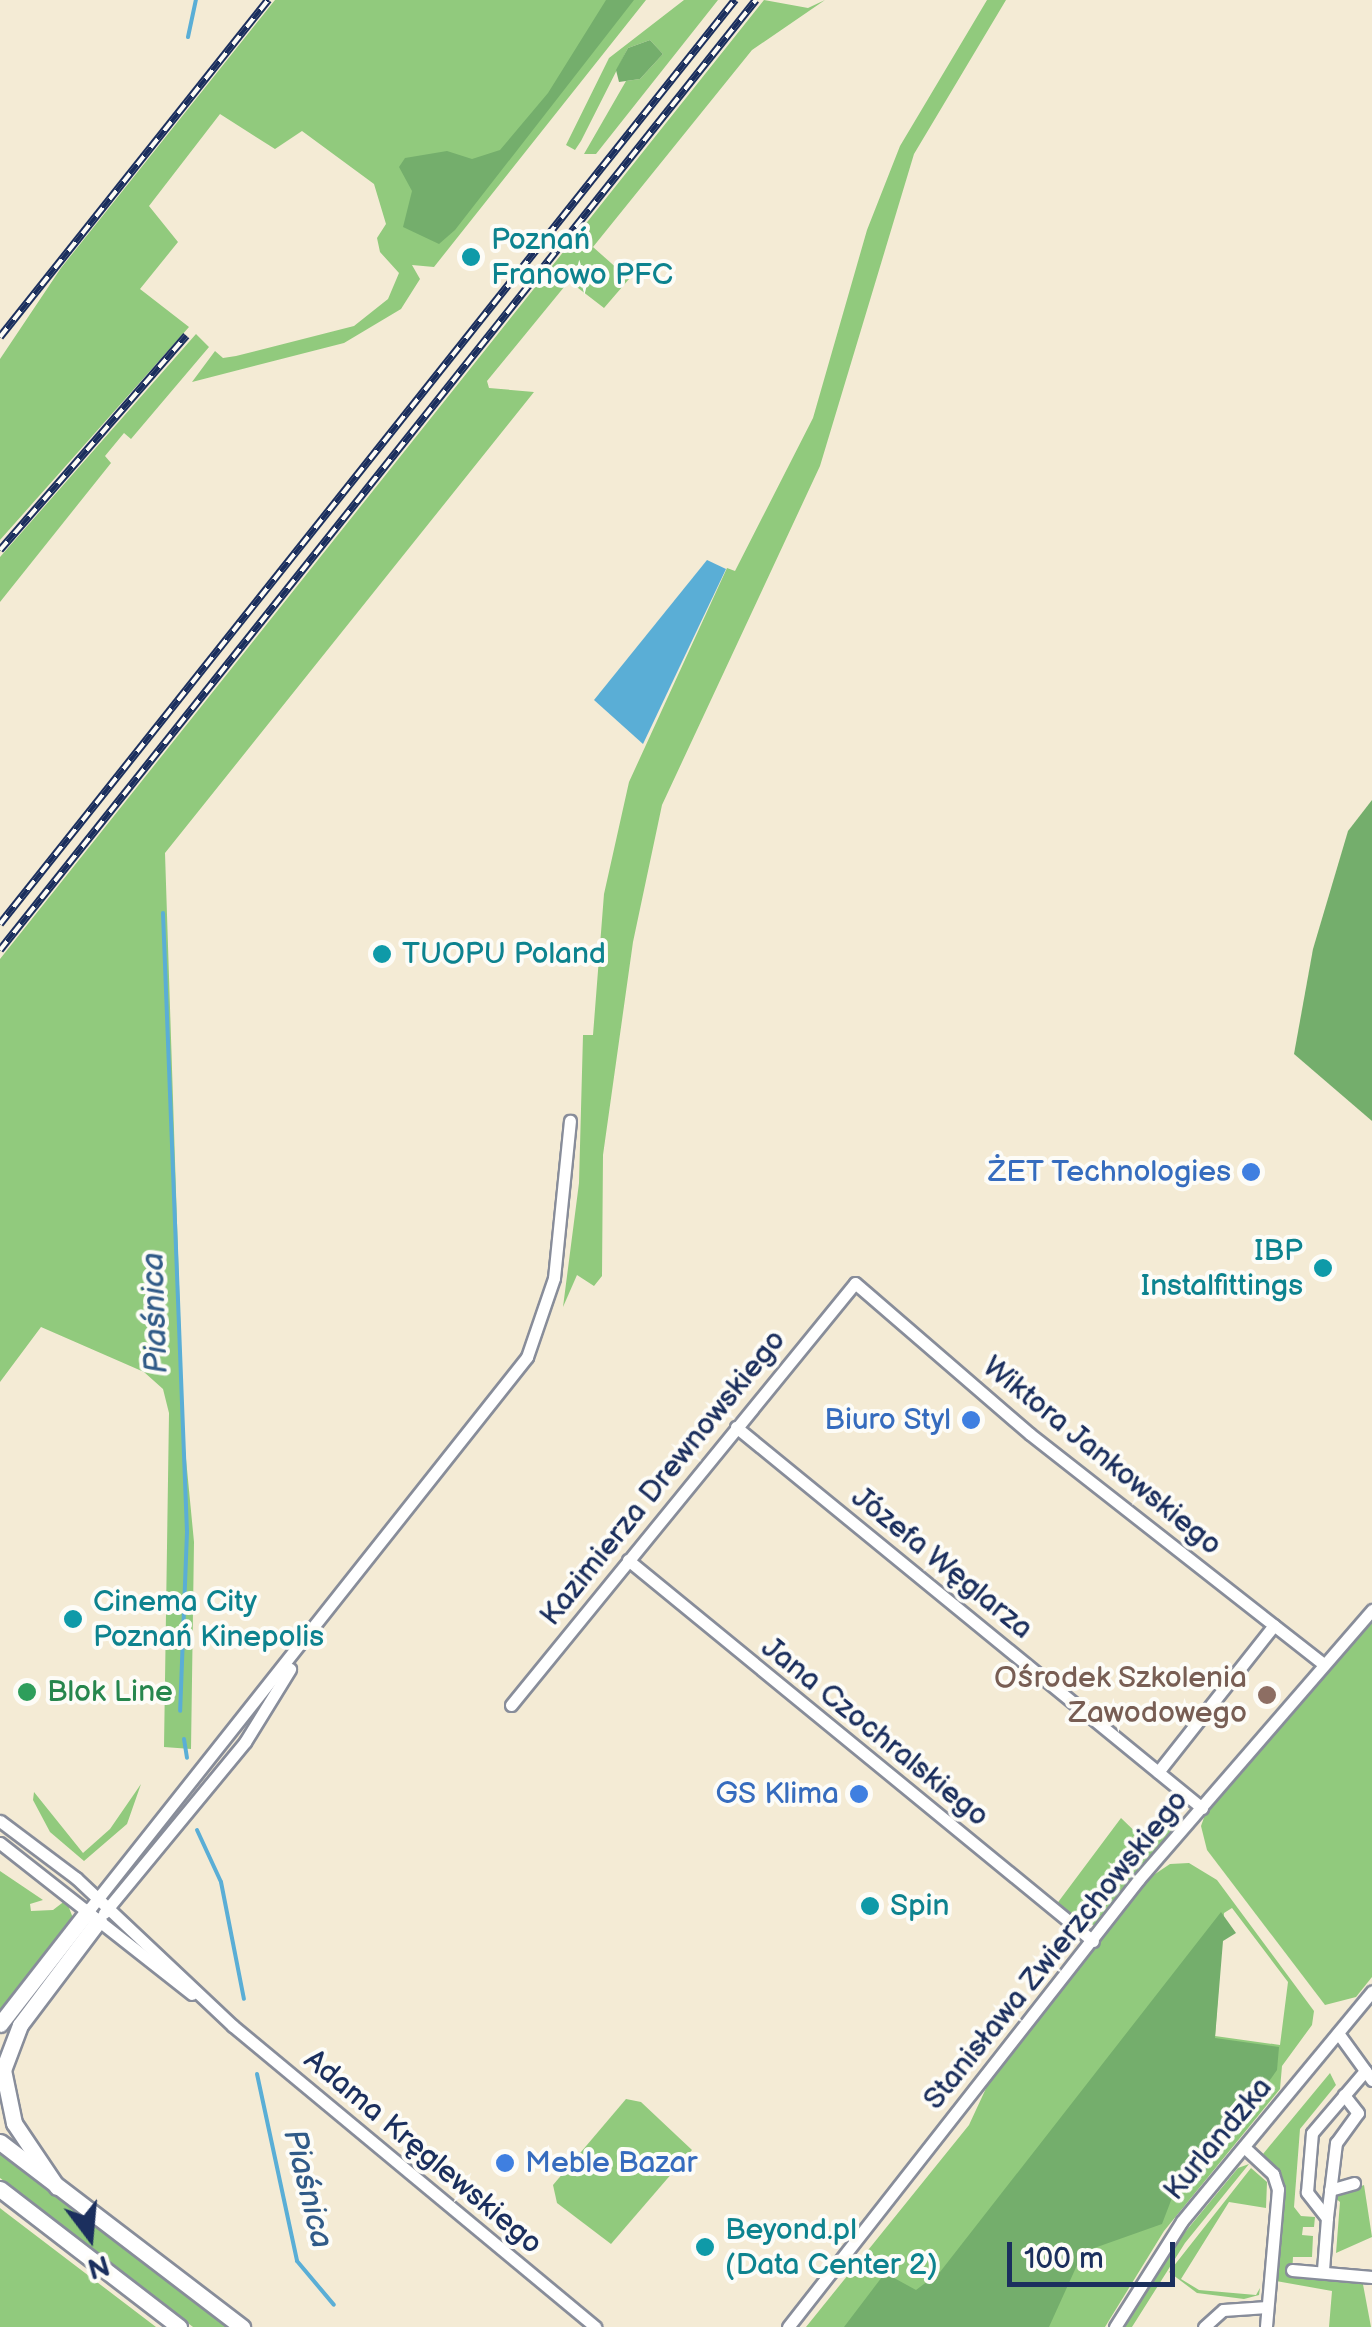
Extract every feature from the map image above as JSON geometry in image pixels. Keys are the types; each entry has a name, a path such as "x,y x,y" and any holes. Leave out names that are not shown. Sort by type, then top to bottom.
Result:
{"main road":[{"path":"0,2024 97,1910"},
{"path":"57,2187 14,2123 3,2070 20,2025 97,1910"},
{"path":"0,2142 242,2327"},
{"path":"0,2189 178,2327"},
{"path":"0,2198 27,2210"}],"street":[{"path":"97,1910 214,1752 312,1634 527,1358 554,1278 570,1121"},
{"name":"Kazimierza Drewnowskiego","path":"510,1706 855,1283"},
{"name":"Wiktora Jankowskiego","path":"855,1283 1030,1434 1322,1663"},
{"name":"Józefa Węglarza","path":"736,1427 1202,1808"},
{"name":"Jana Czochralskiego","path":"628,1560 1092,1941"},
{"name":"Stanisława Zwierzchowskiego","path":"788,2327 1092,1941 1322,1663 1372,1610"},
{"path":"1158,1772 1274,1625"},
{"path":"97,1910 229,1760 312,1634"},
{"path":"214,1752 229,1760"},
{"path":"0,1821 97,1910"},
{"path":"0,1842 97,1910"},
{"name":"Adama Kręglewskiego","path":"97,1910 121,1938 220,2014"},
{"name":"Adama Kręglewskiego","path":"97,1910 595,2327"},
{"name":"Kurlandzka","path":"1116,2327 1167,2242 1372,1991"},
{"path":"1327,2218 1307,2192 1312,2133 1344,2095 1368,2076 1338,2034"},
{"path":"1324,2270 1336,2143 1358,2113 1344,2095"},
{"path":"1244,2147 1273,2174 1278,2189 1266,2327"},
{"path":"1330,2190 1354,2183"},
{"path":"1292,2270 1324,2270 1371,2279"},
{"path":"1204,2327 1223,2310 1267,2308"}],"green space":[{"path":"275,0 646,0 434,267 412,265 420,279 401,309 344,343 192,382 215,351 223,358 236,356 354,326 388,299 399,273 380,252 377,238 386,224 374,184 302,131 275,149 220,114 149,206 178,242 140,289 189,327 0,540 0,359 61,268"},
{"path":"606,0 634,0 455,230 439,244 403,227 412,191 399,167 405,158 447,151 472,159 500,150 548,93"},
{"path":"684,0 718,0 596,154 584,154 626,81 640,79 663,54 650,40 628,48 581,141 575,150 566,145 609,58"},
{"path":"764,0 808,8 825,0 752,50 593,247 629,279 604,308 569,281 487,381 489,388 534,392 165,853 184,1438 194,1542 191,1749 164,1747 169,1413 163,1389 144,1372 41,1327 0,1382 0,959"},
{"path":"987,0 1006,0 914,154 820,466 662,805 633,942 603,1155 602,1276 594,1286 577,1275 563,1307 579,1183 583,1035 593,1035 604,894 629,782 727,568 735,571 813,418 867,230 900,146"},
{"path":"650,40 663,54 640,79 619,82 616,70 628,48"},
{"path":"196,334 209,347 131,439 124,433 105,456 111,463 0,602 0,557"},
{"path":"1372,800 1372,1121 1294,1054 1313,949 1348,831"},
{"path":"1372,1615 1372,1977 1356,1997 1325,2005 1207,1850 1201,1826 1206,1812"},
{"path":"141,1784 127,1824 84,1861 50,1832 33,1800 34,1792 83,1853 110,1829"},
{"path":"1121,1818 1150,1846 1167,1826 1175,1833 1099,1925 1083,1925 1056,1905"},
{"path":"1189,1863 1217,1880 1314,2011 1312,2025 1282,2066 1280,2089 1164,2231 1105,2327 806,2327 969,2125 995,2069 1146,1880 1170,1864","holes":["1232,1908 1288,1982 1280,2045 1215,2036 1224,1913"]},
{"path":"0,1871 43,1900 30,1904 31,1911 53,1910 66,1900 73,1918 0,2017"},
{"path":"1221,1912 1236,1933 1223,1941 1215,2038 1279,2047 1277,2070 1199,2181 1175,2190 1162,2224 1083,2252 1049,2327 844,2327 885,2273 916,2290 940,2272"},
{"path":"1330,2073 1336,2085 1300,2129 1294,2207 1301,2216 1315,2217 1314,2227 1303,2227 1302,2235 1313,2236 1312,2257 1293,2257 1292,2274 1362,2279 1371,2327 1329,2327 1332,2291 1276,2281 1284,2191 1280,2173 1263,2154"},
{"path":"626,2099 641,2102 692,2150 611,2244 557,2203 553,2185"},
{"path":"0,2152 227,2327 193,2327 0,2178"},
{"path":"1249,2164 1185,2243 1132,2327 1125,2327 1181,2237 1238,2168"},
{"path":"1251,2168 1267,2182 1266,2208 1229,2202 1181,2279 1199,2290 1256,2295 1260,2288 1259,2295 1244,2299 1197,2293 1169,2272"},
{"path":"1364,2185 1372,2237 1336,2253 1340,2202 1334,2197"},
{"path":"0,2208 5,2212 156,2327 0,2327"}],"water":[{"path":"707,560 726,569 643,744 594,700"}],"waterway":[{"path":"188,37 196,0"},
{"name":"Piaśnica","path":"163,913 187,1532 180,1711"},
{"name":"Piaśnica","path":"184,1739 187,1758"},
{"name":"Piaśnica","path":"197,1830 221,1882 244,1999"},
{"name":"Piaśnica","path":"257,2074 297,2261 334,2305"}],"railway":[{"path":"0,337 268,0"},
{"path":"0,924 735,0"},
{"path":"0,950 756,0"},
{"path":"0,550 186,336"}],"place":[{"name":"Poznań Franowo PFC","path":"471,257"},
{"name":"TUOPU Poland","path":"382,954"},
{"name":"ŻET Technologies","path":"1251,1172"},
{"name":"IBP Instalfittings","path":"1323,1268"},
{"name":"Biuro Styl","path":"971,1420"},
{"name":"Cinema City Poznań Kinepolis","path":"73,1619"},
{"name":"Blok Line","path":"27,1692"},
{"name":"Ośrodek Szkolenia Zawodowego","path":"1267,1695"},
{"name":"GS Klima","path":"859,1794"},
{"name":"Spin","path":"870,1906"},
{"name":"Meble Bazar","path":"505,2163"},
{"name":"Beyond.pl (Data Center 2)","path":"705,2247"}]}
